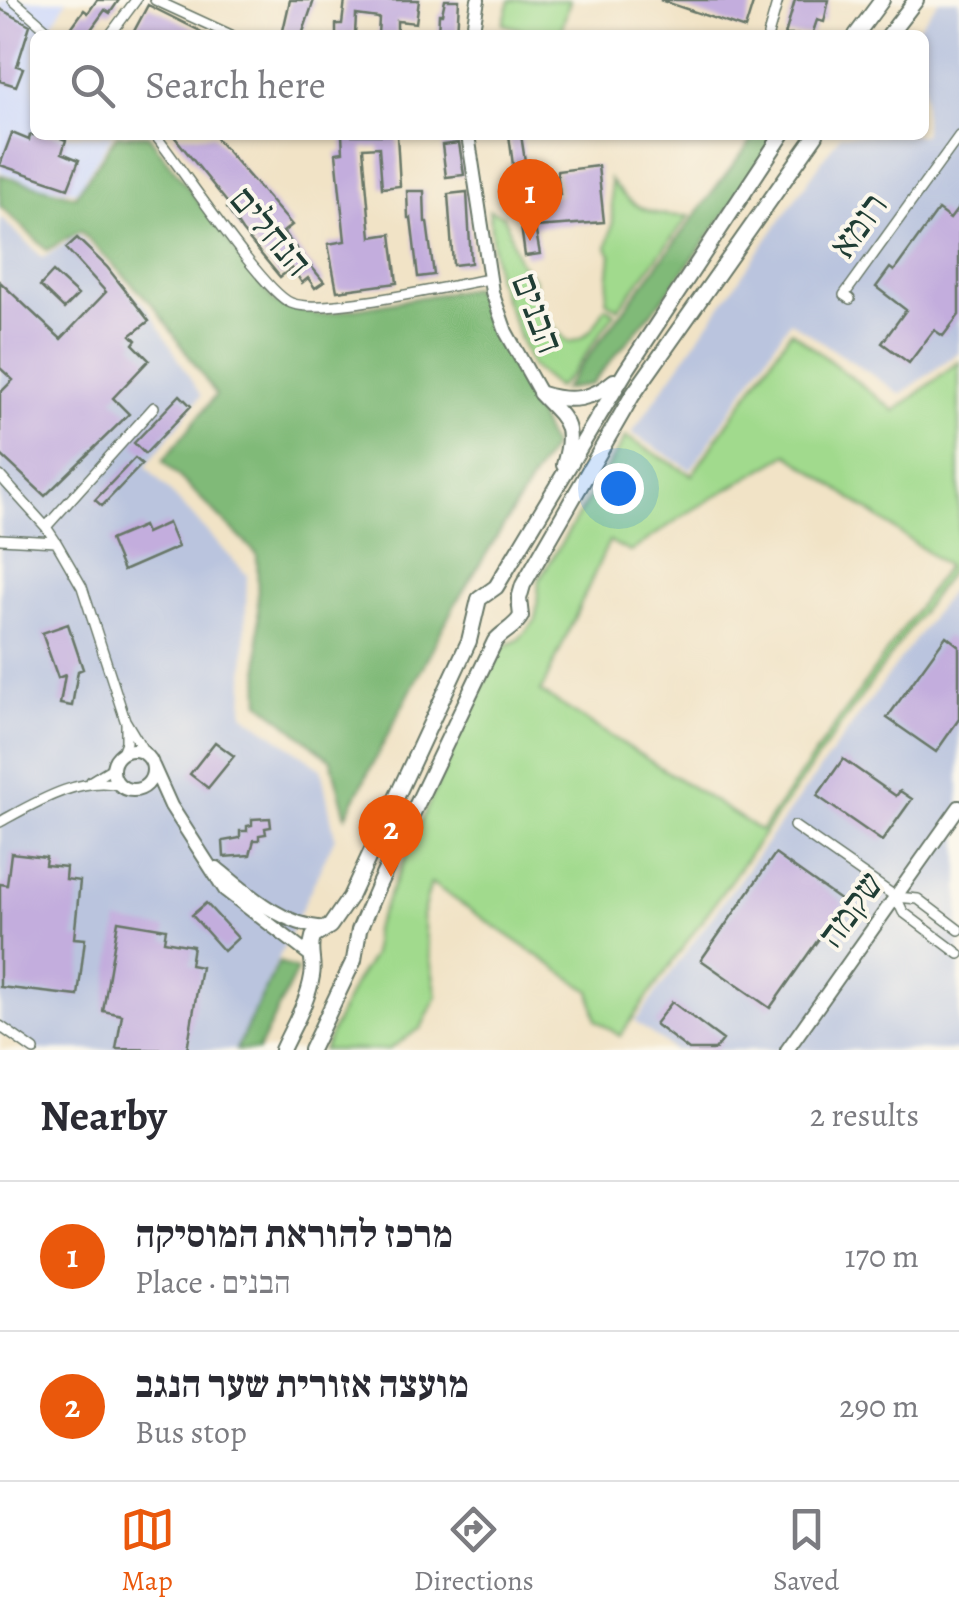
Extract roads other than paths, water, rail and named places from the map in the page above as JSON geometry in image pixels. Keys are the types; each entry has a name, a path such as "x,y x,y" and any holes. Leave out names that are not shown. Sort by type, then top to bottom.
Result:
{"main road":[{"path":"860,30 882,0"},
{"path":"893,30 916,0"},
{"path":"282,1050 308,995 313,938 328,927 350,897 470,642 483,593 496,586 626,370 779,140"},
{"path":"356,946 378,886 495,641 521,616 519,599 523,585 632,396 812,140"},
{"path":"540,393 579,400 599,394 626,370"},
{"path":"540,393 561,414 570,434 558,484"},
{"path":"496,586 511,590 519,599"},
{"path":"476,612 484,626 502,632"},
{"path":"311,1050 357,952 349,933 328,927"},
{"path":"312,959 332,972 349,966"}],"street":[{"path":"13,0 47,30"},
{"path":"114,30 136,0"},
{"path":"155,0 220,30"},
{"path":"473,30 478,0"},
{"path":"769,30 778,0"},
{"name":"רומא","path":"850,299 844,295 959,136"},
{"name":"הנחלים","path":"159,140 246,256 287,302 320,308 490,279"},
{"name":"הבנים","path":"469,140 490,279 506,332 540,393"},
{"path":"46,526 154,407"},
{"path":"0,476 46,526 82,587 126,720 150,760 170,806 226,890 312,959"},
{"path":"0,540 56,542"},
{"path":"122,786 115,778 117,761 126,742 126,720"},
{"path":"85,786 133,750 150,760"},
{"path":"138,790 151,780 150,760"},
{"path":"0,822 85,786 106,783 152,792 170,806"},
{"name":"שקמה","path":"788,1049 959,807"},
{"path":"794,826 896,897 918,899 959,930"},
{"path":"203,857 267,908 301,925 328,927"},
{"path":"896,897 903,912 959,954"},
{"path":"0,1026 34,1050"}],"place":[{"name":"מרכז להוראת המוסיקה","path":"530,241"},
{"name":"מועצה אזורית שער הנגב","path":"391,877"}]}
